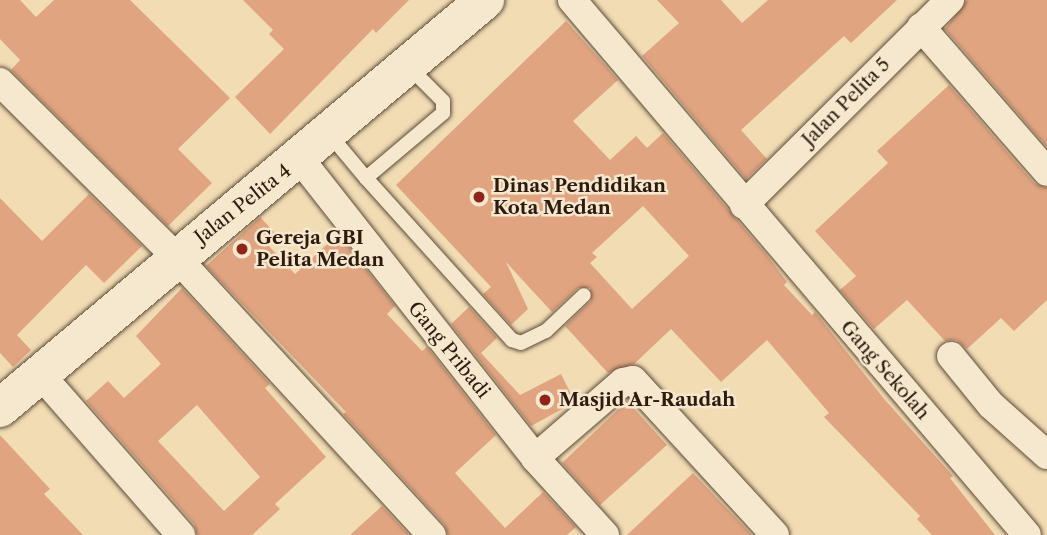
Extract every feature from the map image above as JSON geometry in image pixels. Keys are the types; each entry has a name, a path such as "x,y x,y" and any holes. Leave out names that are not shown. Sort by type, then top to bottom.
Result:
{"street":[{"name":"Jalan Pelita 4","path":"0,408 176,257 330,135 485,0"},
{"name":"Gang Sekolah","path":"572,0 1027,535"},
{"name":"Jalan Pelita 5","path":"744,205 950,0"},
{"path":"921,27 1047,172"},
{"path":"0,82 176,257 432,535"},
{"name":"Gang Pribadi","path":"300,159 535,458 605,535"},
{"path":"951,356 991,405 1047,455"},
{"path":"40,374 181,535"},
{"path":"535,458 623,382 633,380 775,535"}],"lane":[{"path":"366,178 443,113 443,101 408,66"},
{"path":"330,135 512,340 521,343 546,331 584,295"}],"building":[{"path":"0,0 20,0 36,17 54,0 130,0 230,98 178,149 212,183 168,226 11,70 20,60 0,39"},
{"path":"243,0 409,0 376,33 373,29 270,134 235,97 284,49 269,34 273,30"},
{"path":"657,0 721,0 742,23 768,0 897,0 851,43 844,36 741,130 767,159 746,179 642,56 679,23"},
{"path":"967,0 1047,0 1047,147 945,29"},
{"path":"566,21 618,80 573,121 610,160 636,136 647,148 663,133 766,254 787,282 784,285 812,315 815,312 885,400 953,476 950,478 995,535 932,535 917,519 920,516 824,417 829,413 767,340 721,382 671,329 634,364 608,373 565,326 591,301 590,288 578,288 552,312 506,262 528,309 511,325 483,294 491,287 396,185","holes":["643,206 689,256 632,309 590,263 597,257 592,253"]},
{"path":"949,85 1034,183 1047,188 1047,300 1014,331 1001,318 967,349 956,340 945,341 907,300 874,329 840,290 856,276 815,231 888,163 877,151"},
{"path":"89,194 142,246 104,283 86,265 17,335 31,350 13,367 0,353 0,198 42,241"},
{"path":"260,217 276,234 266,243 295,274 338,234 395,306 387,314 422,351 427,347 496,435 455,473 505,528 543,492 576,527 567,535 448,535 444,524 343,414 346,412 206,266"},
{"path":"182,288 270,384 265,388 326,457 275,504 280,509 252,535 197,535 194,524 86,401 108,381 124,398 161,364 136,336","holes":["197,405 260,477 224,511 158,441"]},
{"path":"469,307 497,338 481,353 520,395 561,374 575,402 531,426 451,324"},
{"path":"627,401 667,445 600,505 562,463"},
{"path":"0,435 50,489 44,494 83,535 0,535"},
{"path":"693,473 752,535 627,535"},
{"path":"382,506 409,535 350,535"}],"place":[{"name":"Dinas Pendidikan Kota Medan","path":"479,197"},
{"name":"Gereja GBI Pelita Medan","path":"242,249"},
{"name":"Masjid Ar-Raudah","path":"545,400"}]}
